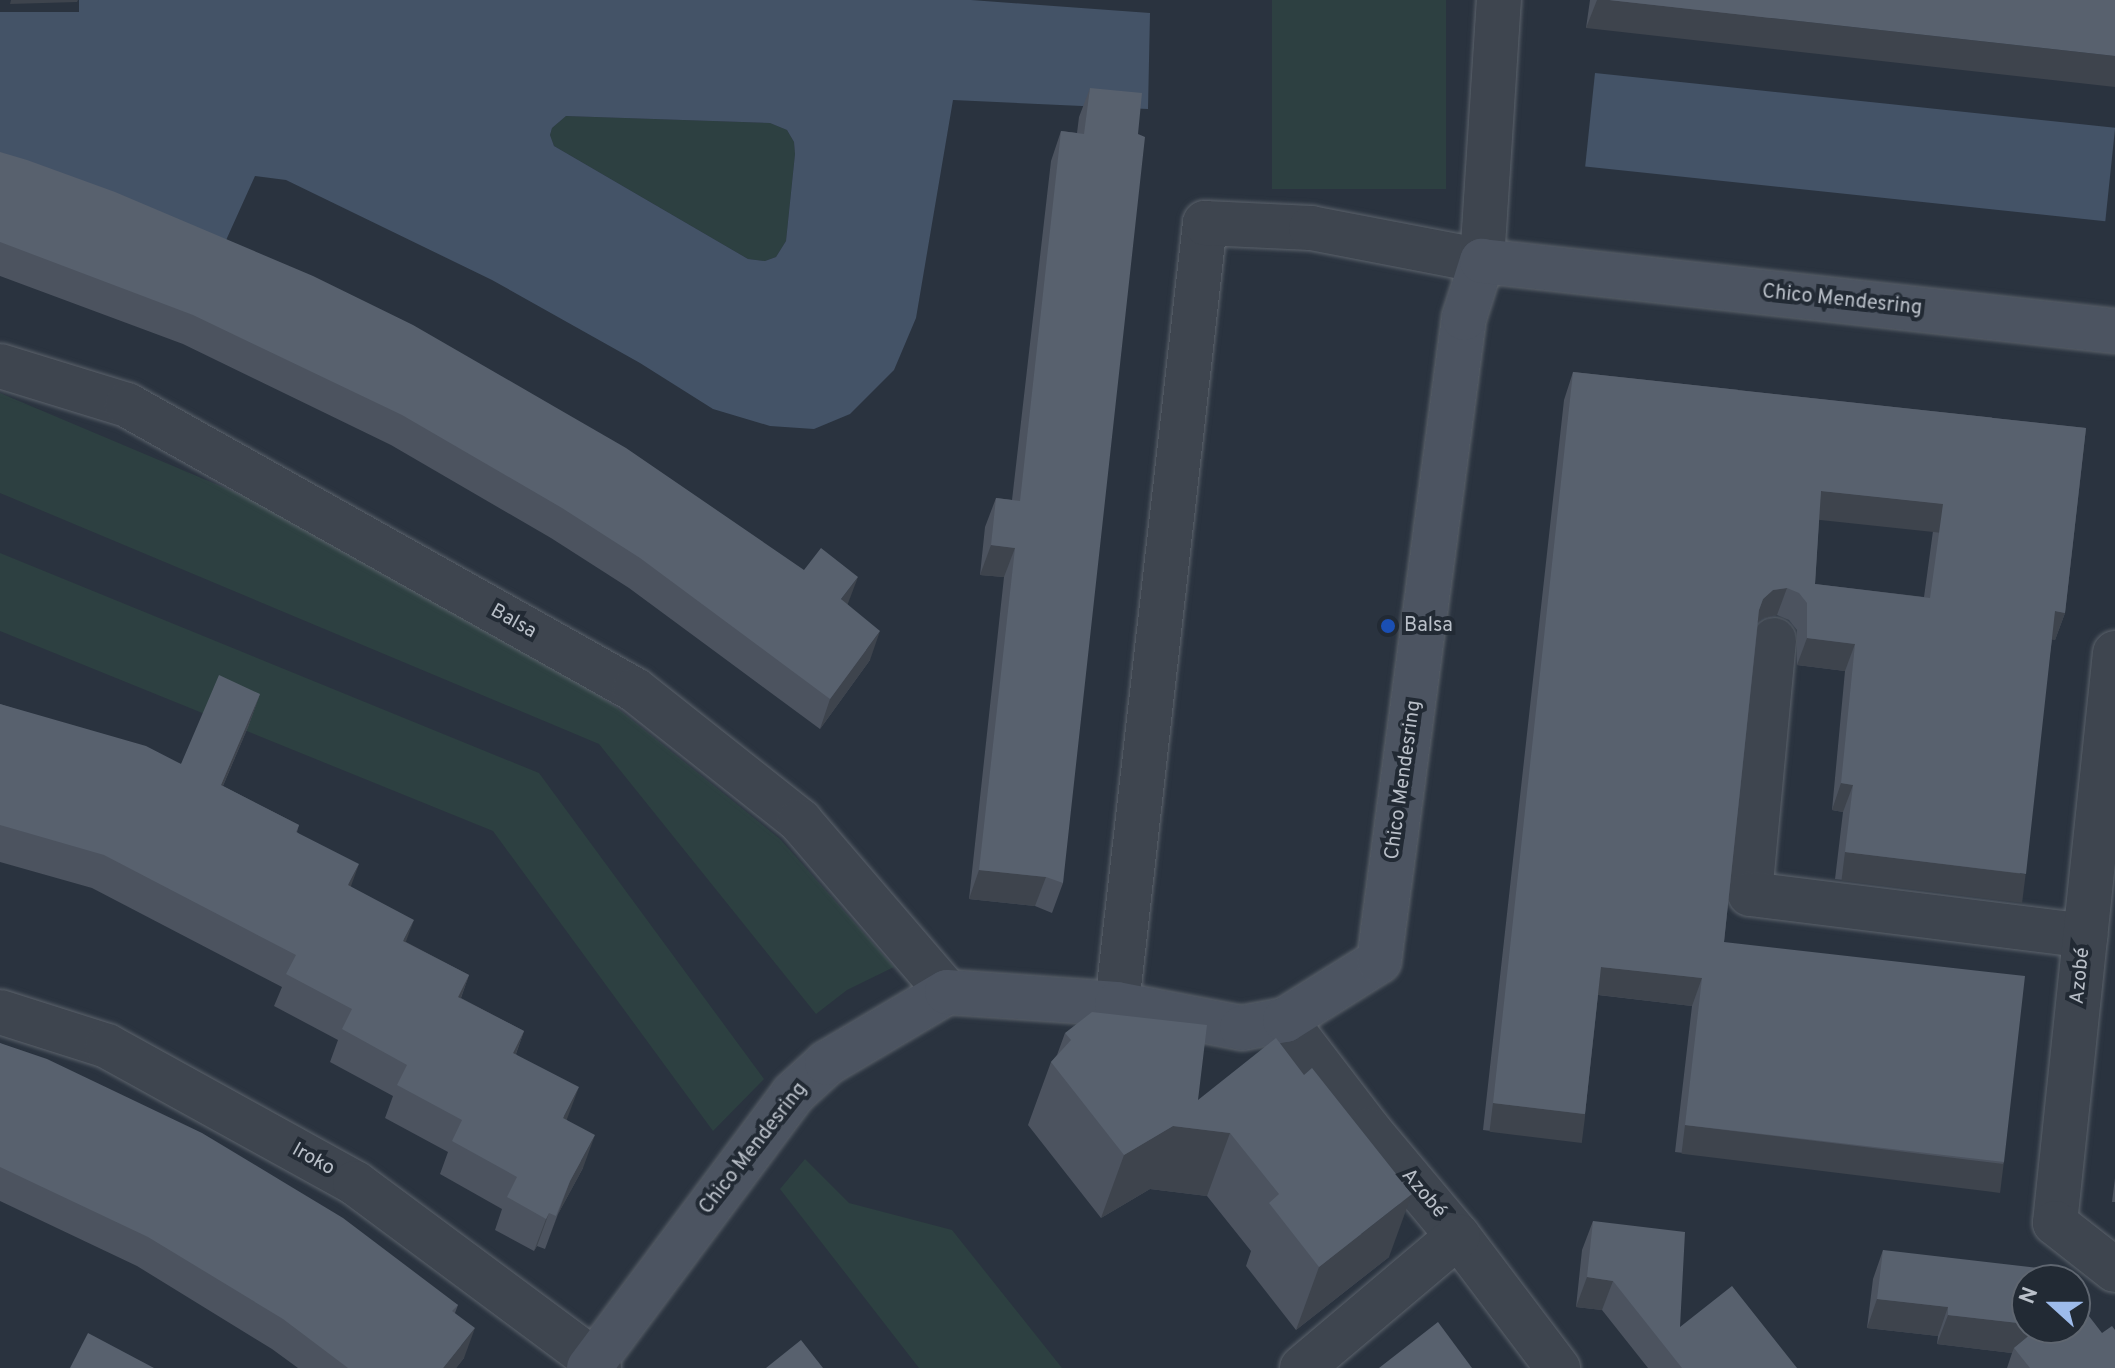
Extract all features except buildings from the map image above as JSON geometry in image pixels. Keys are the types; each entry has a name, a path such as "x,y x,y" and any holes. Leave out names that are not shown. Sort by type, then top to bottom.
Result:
{"street":[{"path":"1117,1004 1205,223 1311,228 1482,261 1499,0"},
{"name":"Chico Mendesring","path":"595,1366 793,1094 827,1063 947,992 1117,1004 1242,1028 1285,1020 1379,961 1464,318 1482,261 2115,331"},
{"name":"Balsa","path":"0,366 127,405 635,690 800,821 947,992"},
{"path":"1774,640 1750,894 2085,936"},
{"name":"Azobé","path":"2115,653 2055,1223 2115,1270"},
{"name":"Iroko","path":"0,1012 107,1046 355,1183 595,1366"},
{"name":"Azobé","path":"1285,1020 1369,1130 1458,1236 1558,1368"},
{"path":"1302,1368 1458,1236"}],"shaded area":[{"path":"1272,0 1446,0 1446,189 1272,189"},
{"path":"566,116 770,123 787,130 794,142 795,154 786,241 776,257 765,261 748,259 554,146 550,135 552,128"},
{"path":"0,393 263,504 450,598 616,707 780,839 894,967 847,990 816,1014 599,744 0,493"},
{"path":"0,553 539,773 764,1079 713,1131 493,831 0,631"},
{"path":"805,1159 849,1203 952,1230 1062,1368 919,1368 780,1189"}],"water":[{"path":"79,0 971,0 1150,13 1148,109 953,100 916,318 894,370 850,414 814,429 770,426 713,409 640,363 492,280 286,180 255,176 218,258 0,177 0,12 79,12","holes":["566,116 770,123 787,130 794,142 795,154 786,241 776,257 765,261 748,259 554,146 550,135 552,128"]},
{"path":"1595,73 2115,128 2105,221 1585,166"}],"place":[{"name":"Balsa","path":"1388,626"}]}
